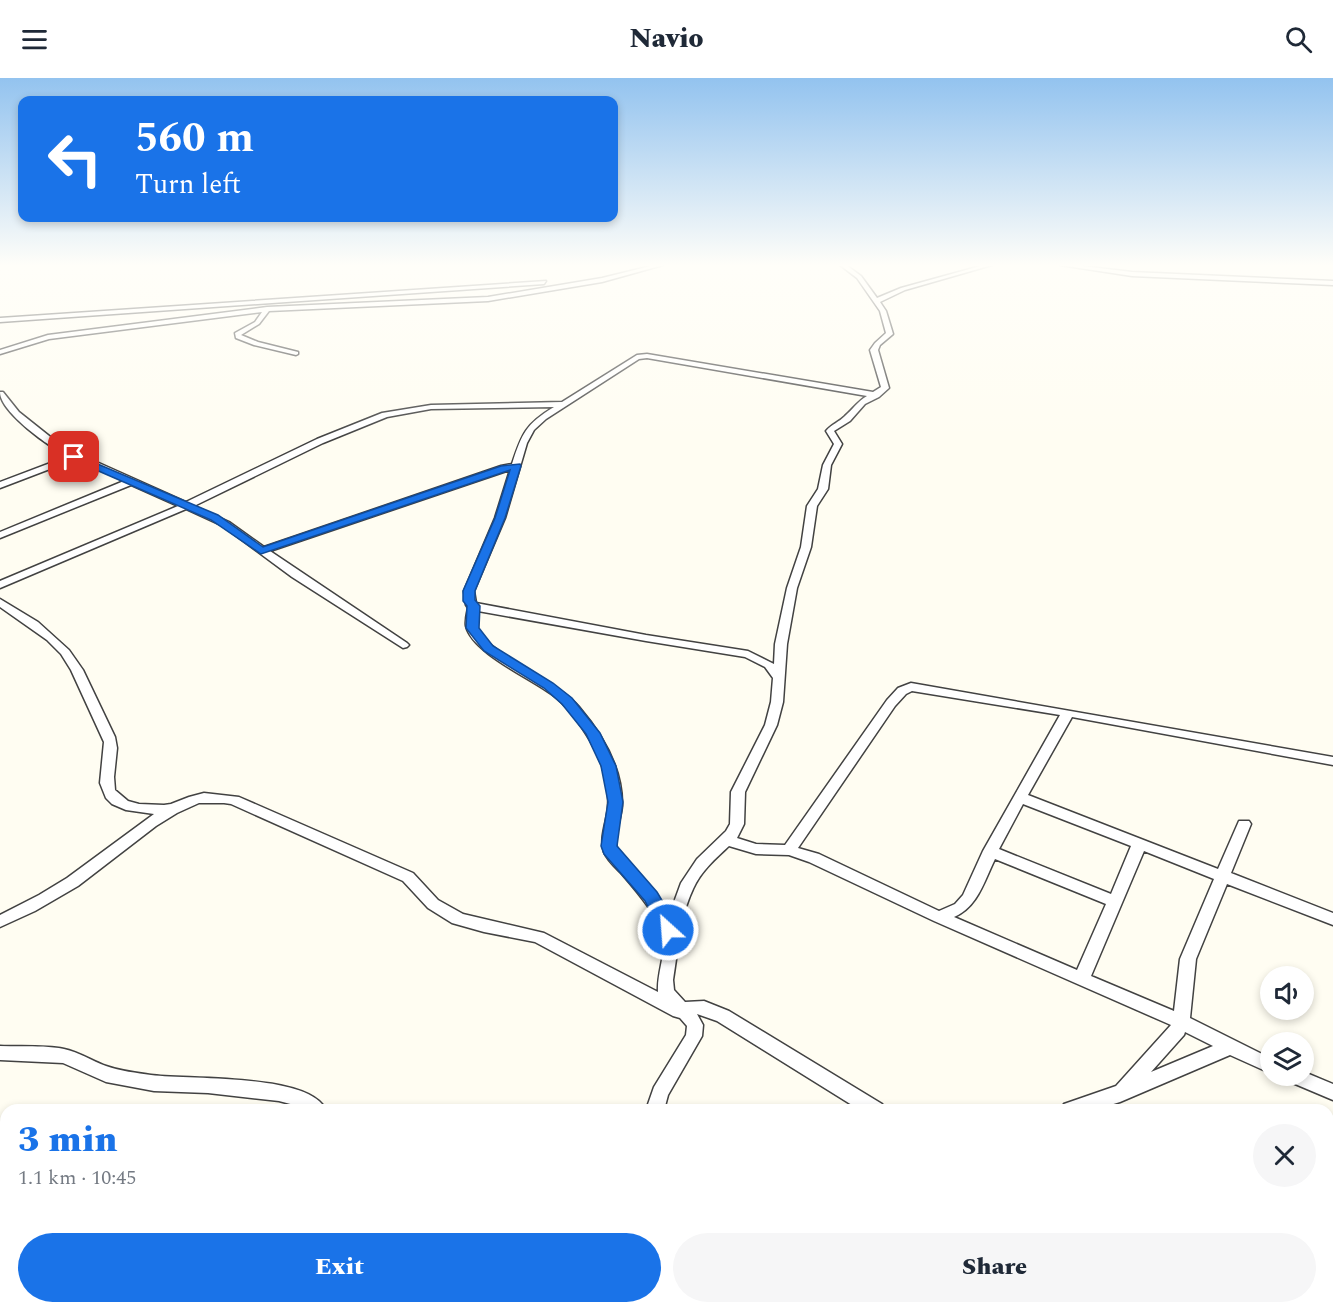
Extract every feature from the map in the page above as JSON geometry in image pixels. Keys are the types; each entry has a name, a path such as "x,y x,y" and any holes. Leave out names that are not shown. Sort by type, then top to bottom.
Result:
{"street":[{"path":"56,336 77,323"},
{"path":"0,352 56,336 172,323"},
{"path":"257,323 239,333 238,337 256,344 296,353"},
{"path":"657,1104 660,1093 694,1036 695,1024 666,993 665,980 677,913 686,887 702,863 727,840 737,824 738,792 771,725 780,680 784,624 807,540 812,506 823,489 824,474 838,444 830,431 847,419 862,402 885,388 874,347 888,337 890,332 885,323"},
{"path":"780,680 769,665 748,654 546,621 474,606 469,601 469,591 500,518 530,429 543,417 643,355 876,395"},
{"path":"0,394 23,420 47,441 74,457 226,524 261,551 403,645"},
{"path":"0,585 186,506 330,437 385,415 455,406 564,404"},
{"path":"0,485 74,457"},
{"path":"261,551 504,468 516,466"},
{"path":"0,535 130,482"},
{"path":"0,602 37,626 64,651 76,668 110,741 111,759 107,786 109,793 124,804 143,809 173,810"},
{"path":"474,606 472,628 479,639 505,660 548,686 567,701 592,733 609,766 615,802 609,846 612,854 651,897 663,917 673,944"},
{"path":"789,850 891,703 902,691 911,687 1068,712 1333,761"},
{"path":"939,917 960,908 969,898 990,851 1068,712"},
{"path":"0,921 33,907 62,889 173,810 195,800 213,797 234,800 408,878 421,887 432,904 454,917 486,928 520,931 539,937 687,1013"},
{"path":"1019,797 1333,919"},
{"path":"1120,1094 1170,1041 1181,1022 1188,959 1244,825"},
{"path":"727,840 766,850 789,850 814,858 939,917 1181,1022 1260,1061"},
{"path":"1082,978 1113,901 1139,845"},
{"path":"990,851 1113,901"},
{"path":"687,1013 694,1005 723,1016 866,1104"},
{"path":"1089,1104 1120,1094 1230,1047"},
{"path":"0,1053 64,1056 106,1074 154,1083 208,1085 279,1093 309,1104"},
{"path":"1314,1084 1333,1092"}],"route":[{"path":"74,457 215,517 261,551 504,468 516,466 500,518 469,591 469,601 474,606 471,616 472,628 488,648 548,686 567,701 592,733 609,766 615,802 609,838 612,854 651,897 668,930"}]}
